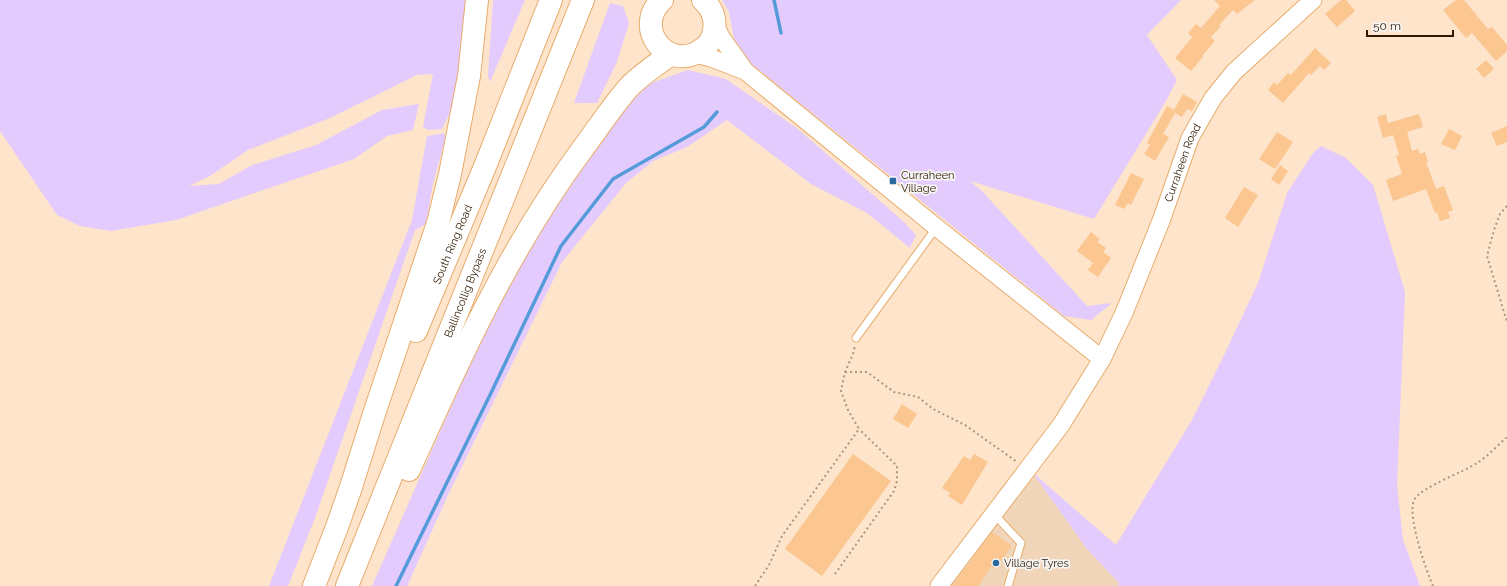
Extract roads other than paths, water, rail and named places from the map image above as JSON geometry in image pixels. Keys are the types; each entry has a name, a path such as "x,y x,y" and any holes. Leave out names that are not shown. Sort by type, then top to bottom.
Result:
{"highway":[{"path":"314,586 338,527 438,223 450,174 469,76 477,0"},
{"name":"South Ring Road","path":"351,487 483,171 551,0"},
{"name":"Ballincollig Bypass","path":"348,586 584,0"},
{"path":"654,5 650,24 656,43 662,50 671,54 687,56 695,54 703,49 714,34 715,24 713,14 708,4 704,0"},
{"path":"348,586 389,514 481,315 529,228 551,192 623,95 639,79 671,54"}],"street":[{"name":"Curraheen Road","path":"938,586 1062,425 1102,359 1124,313 1161,221 1190,138 1213,98 1234,72 1313,0"},
{"path":"715,24 721,37 745,71 936,227 1102,359"},
{"path":"695,54 711,58 745,71"}],"lane":[{"path":"856,338 936,227"},
{"path":"994,514 1022,543 1008,586"}],"waterway":[{"path":"774,0 781,33"},
{"path":"396,586 491,393 561,246 613,179 704,127 717,112"}],"place":[{"name":"Curraheen Village","path":"893,181"},
{"name":"Village Tyres","path":"996,563"}]}
